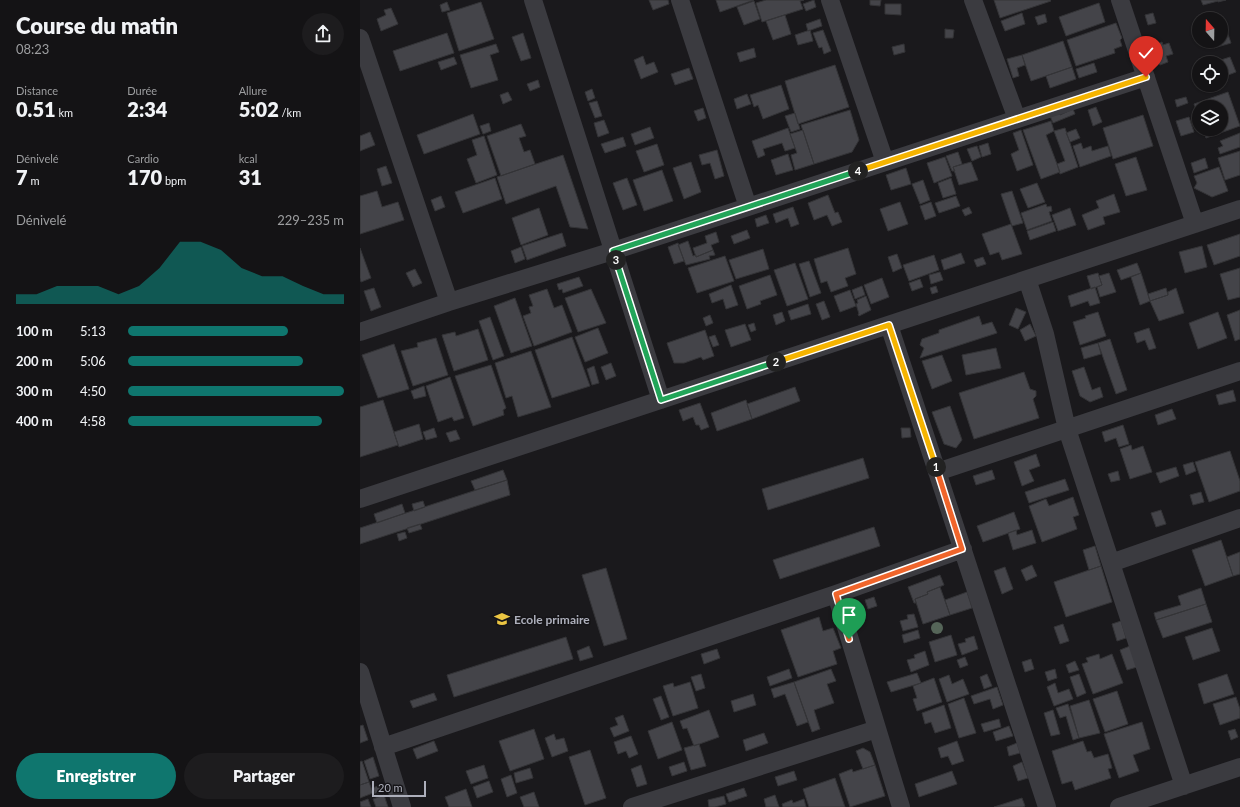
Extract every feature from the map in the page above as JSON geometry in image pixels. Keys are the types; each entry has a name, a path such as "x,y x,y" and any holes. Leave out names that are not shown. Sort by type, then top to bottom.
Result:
{"street":[{"path":"533,0 661,400"},
{"path":"680,0 748,207"},
{"path":"832,0 885,162"},
{"path":"973,0 1017,119"},
{"path":"1120,0 1195,224"},
{"path":"360,38 365,65 449,302"},
{"path":"360,332 1146,77"},
{"path":"360,499 1240,210"},
{"path":"1027,279 1045,334 1067,429 1184,786"},
{"path":"889,325 1047,807"},
{"path":"937,472 1240,371"},
{"path":"1111,563 1240,518"},
{"path":"383,747 836,594 962,549"},
{"path":"836,594 901,807"},
{"path":"360,672 402,807"},
{"path":"632,807 877,729"},
{"path":"1120,807 1240,767"}],"building":[{"path":"649,0 668,0 669,4 653,10"},
{"path":"716,0 754,0 720,12"},
{"path":"766,0 804,0 800,1 803,9 762,22 756,3"},
{"path":"814,0 816,7 806,11 803,4"},
{"path":"870,0 881,0 880,6 870,5"},
{"path":"994,0 1050,0 1051,1 1000,18"},
{"path":"1201,0 1226,0 1203,5"},
{"path":"754,1 760,19 744,25 737,7"},
{"path":"447,2 450,10 442,12 440,5"},
{"path":"481,2 494,39 459,51 447,13"},
{"path":"1099,3 1105,22 1066,36 1059,17"},
{"path":"885,4 901,4 901,15 885,14"},
{"path":"391,8 398,24 381,31 377,19 386,15 384,10"},
{"path":"1022,13 1025,24 1005,31 1001,21"},
{"path":"1153,13 1156,23 1148,25 1145,15"},
{"path":"1045,14 1047,22 1038,25 1035,17"},
{"path":"785,15 791,34 773,40 766,21"},
{"path":"820,19 822,26 808,31 806,24"},
{"path":"1116,23 1122,38 1120,40 1122,46 1114,49 1115,53 1076,66 1067,40"},
{"path":"945,29 954,30 953,38 945,38"},
{"path":"810,30 813,41 798,45 795,35"},
{"path":"823,30 831,51 824,54 822,47 819,48 813,33"},
{"path":"447,33 454,53 400,71 393,51"},
{"path":"523,33 531,58 521,61 512,37"},
{"path":"1228,34 1231,43 1228,44"},
{"path":"1063,41 1072,67 1031,81 1022,55"},
{"path":"1162,42 1163,45 1169,43 1173,54 1166,56 1168,62 1160,65 1155,61 1149,47"},
{"path":"496,44 499,52 490,55 498,80 471,88 460,55"},
{"path":"904,44 905,52 894,55 892,47"},
{"path":"754,48 756,57 740,62 737,53"},
{"path":"1022,55 1025,65 1017,68 1019,76 1013,78 1007,59"},
{"path":"643,56 646,65 654,62 658,72 641,79 634,60"},
{"path":"454,57 457,64 441,70 438,62"},
{"path":"1230,57 1236,72 1228,75 1228,58"},
{"path":"1094,63 1097,72 1079,78 1076,69"},
{"path":"835,65 849,107 798,124 785,81"},
{"path":"1072,67 1076,79 1050,88 1046,76"},
{"path":"689,68 693,79 675,85 671,74"},
{"path":"538,80 540,87 530,91 527,84"},
{"path":"781,85 789,109 763,119 758,105 754,107 750,95"},
{"path":"592,89 595,98 588,101 585,92"},
{"path":"508,92 512,100 503,104 500,95"},
{"path":"1228,92 1240,126 1228,130 1228,100 1205,100"},
{"path":"747,94 751,104 737,109 734,99"},
{"path":"1186,97 1188,103 1177,107 1175,100"},
{"path":"597,101 602,116 595,118 589,103"},
{"path":"1096,107 1102,122 1093,126 1088,110"},
{"path":"703,108 706,118 698,121 694,111"},
{"path":"1073,109 1075,114 1053,123 1050,116 1059,112 1060,115"},
{"path":"850,110 859,140 852,152 814,164 801,125"},
{"path":"795,113 800,129 791,132 785,116"},
{"path":"473,114 480,134 424,154 417,135"},
{"path":"1143,115 1153,146 1113,159 1103,128"},
{"path":"1189,117 1192,126 1192,133 1181,136 1176,121"},
{"path":"604,120 609,133 598,137 594,123"},
{"path":"1051,121 1054,131 1046,135 1060,172 1041,179 1023,130"},
{"path":"489,123 491,131 483,134 480,126"},
{"path":"521,124 526,136 519,138 524,152 530,150 535,164 501,176 487,136"},
{"path":"650,127 654,138 635,145 631,134"},
{"path":"788,128 795,148 785,151 782,143 763,149 765,155 758,158 752,141"},
{"path":"1065,128 1078,167 1060,174 1057,164 1065,161 1054,131"},
{"path":"1076,129 1080,138 1070,142 1066,133"},
{"path":"803,130 814,164 795,170 791,155 797,153 790,134"},
{"path":"1021,130 1033,165 1017,171 1011,154 1019,150 1013,133"},
{"path":"370,132 375,145 360,151 360,136"},
{"path":"1240,133 1240,147 1220,154 1218,148 1223,146 1220,141"},
{"path":"484,136 497,175 476,183 467,159 477,155 472,140"},
{"path":"623,137 626,146 605,153 601,144"},
{"path":"988,143 991,154 982,157 979,146"},
{"path":"1081,143 1083,149 1091,146 1092,151 1108,146 1111,156 1080,167 1073,146"},
{"path":"657,144 664,165 644,172 636,151"},
{"path":"977,146 981,157 972,161 967,149"},
{"path":"717,150 724,176 715,179 710,163 702,165 699,155"},
{"path":"1240,151 1240,175 1225,180 1218,158"},
{"path":"958,152 962,164 953,167 955,171 952,171 946,156"},
{"path":"788,154 793,170 776,175 771,160"},
{"path":"563,155 588,229 570,227 556,186 506,204 497,177"},
{"path":"945,157 952,176 934,183 927,163"},
{"path":"1136,157 1147,190 1126,196 1115,164"},
{"path":"1205,158 1208,168 1194,173 1191,163"},
{"path":"691,162 701,192 684,199 673,168"},
{"path":"971,162 978,180 959,185 953,167"},
{"path":"386,166 392,183 382,186 377,169"},
{"path":"1219,167 1228,191 1212,197 1194,188 1197,183 1194,176"},
{"path":"906,168 911,184 891,190 886,175"},
{"path":"662,170 673,201 644,211 633,180"},
{"path":"495,178 502,199 463,213 455,192"},
{"path":"627,178 637,205 623,210 613,183"},
{"path":"951,178 956,194 943,198 938,183"},
{"path":"923,180 930,200 920,204 912,184"},
{"path":"1037,183 1045,202 1028,208 1020,189"},
{"path":"377,191 382,207 398,202 404,220 360,234 360,196"},
{"path":"1012,191 1023,223 1012,226 1001,194"},
{"path":"1114,194 1120,212 1103,217 1105,224 1088,230 1082,215 1099,208 1096,201"},
{"path":"828,195 835,213 838,212 842,222 832,226 827,215 814,220 808,203"},
{"path":"441,196 445,207 435,211 431,200"},
{"path":"956,196 960,206 939,213 935,203"},
{"path":"900,202 908,224 888,231 880,209"},
{"path":"931,202 936,216 925,220 920,206"},
{"path":"1046,204 1047,207 1051,206 1052,211 1049,212 1052,221 1027,230 1021,213"},
{"path":"793,207 799,224 791,227 788,218 776,223 773,214"},
{"path":"969,207 972,213 965,216 962,210"},
{"path":"539,208 548,235 521,245 512,218"},
{"path":"1070,208 1076,225 1058,231 1052,215"},
{"path":"766,215 769,223 757,227 755,219"},
{"path":"1053,222 1056,231 1030,240 1027,231"},
{"path":"1011,224 1022,254 1002,260 999,252 990,255 982,234"},
{"path":"747,230 750,238 734,244 731,236"},
{"path":"716,232 719,242 711,245 713,250 696,257 693,248 707,243 705,236"},
{"path":"562,233 566,246 527,260 522,246"},
{"path":"1240,234 1240,256 1214,265 1207,245"},
{"path":"688,241 693,256 696,255 696,257 713,250 715,255 709,256 710,259 686,265 678,245"},
{"path":"678,243 684,261 674,264 668,247"},
{"path":"1202,246 1207,267 1185,273 1179,252"},
{"path":"521,247 525,259 515,263 511,251"},
{"path":"360,248 371,278 361,282 360,278"},
{"path":"848,248 856,274 845,278 848,286 831,292 827,281 821,283 814,259"},
{"path":"763,249 769,269 736,279 729,260"},
{"path":"961,253 965,263 944,270 941,260"},
{"path":"897,254 902,268 893,272 888,257"},
{"path":"934,255 939,270 909,281 903,265"},
{"path":"725,256 734,281 697,293 688,268"},
{"path":"983,257 986,264 977,267 974,260"},
{"path":"809,261 821,293 810,297 799,264"},
{"path":"795,263 808,299 787,306 774,270"},
{"path":"1137,263 1141,273 1121,280 1117,270"},
{"path":"1240,268 1240,297 1228,300 1220,274"},
{"path":"415,269 422,283 413,287 406,273"},
{"path":"940,272 943,280 931,284 929,275"},
{"path":"1098,273 1102,285 1091,289 1087,276"},
{"path":"1109,273 1116,292 1100,297 1097,287 1102,285 1099,276"},
{"path":"1141,273 1150,301 1140,305 1131,277"},
{"path":"770,275 777,295 760,301 761,304 747,309 739,286"},
{"path":"579,277 583,286 563,293 562,289 559,290 557,284"},
{"path":"882,278 889,297 871,304 864,285"},
{"path":"920,279 923,287 912,291 909,283"},
{"path":"731,285 738,305 726,309 723,299 712,303 709,294"},
{"path":"862,286 865,295 855,299 852,290"},
{"path":"936,286 938,292 932,294 930,288"},
{"path":"1095,287 1100,303 1090,306 1088,301 1071,307 1068,296"},
{"path":"374,288 381,307 371,311 364,291"},
{"path":"1166,288 1168,295 1150,301 1148,294"},
{"path":"1176,288 1184,313 1159,321 1150,301 1168,295 1168,292"},
{"path":"547,289 554,308 562,305 572,332 534,346 523,316 531,313 529,307 533,306 529,295"},
{"path":"591,289 606,323 578,332 565,298"},
{"path":"850,290 856,306 840,312 834,296"},
{"path":"866,296 871,310 859,316 856,304 858,303 857,300"},
{"path":"515,298 532,346 511,353 494,306"},
{"path":"824,301 830,317 822,320 816,304"},
{"path":"808,304 811,314 791,320 788,311"},
{"path":"1016,308 1026,312 1018,329 1009,325"},
{"path":"1240,310 1240,339 1235,341 1227,315"},
{"path":"782,312 785,321 776,325 773,315"},
{"path":"1098,312 1106,336 1080,345 1073,322"},
{"path":"1218,312 1227,338 1198,349 1189,323"},
{"path":"710,315 713,323 706,326 703,318"},
{"path":"979,316 982,325 992,322 997,333 920,358 924,348 920,345 922,339 939,333 939,330"},
{"path":"490,317 504,356 493,360 479,321"},
{"path":"754,323 756,330 751,332 748,325"},
{"path":"745,324 751,340 731,347 725,330"},
{"path":"1030,324 1036,336 1025,341 1020,330"},
{"path":"598,328 608,353 585,362 575,337"},
{"path":"1149,328 1156,348 1149,350 1145,340 1137,343 1134,333"},
{"path":"478,329 488,360 454,371 442,335 455,332 456,336"},
{"path":"705,330 714,356 703,360 701,357 684,363 674,363 667,343"},
{"path":"715,335 719,345 713,347 709,337"},
{"path":"572,337 590,386 552,398 535,350"},
{"path":"436,338 448,375 413,386 401,351 418,347 417,343"},
{"path":"1110,339 1127,390 1116,394 1098,343"},
{"path":"1098,343 1101,354 1084,359 1081,348"},
{"path":"394,344 409,389 378,398 362,355"},
{"path":"996,348 1001,368 966,375 962,355"},
{"path":"531,351 551,407 518,417 512,396 506,398 495,363"},
{"path":"942,355 952,381 932,389 922,361"},
{"path":"611,363 616,376 606,380 601,367"},
{"path":"491,365 506,408 503,410 504,415 473,426 455,376"},
{"path":"594,366 599,383 592,385 587,369"},
{"path":"1084,367 1092,390 1100,387 1103,397 1090,402 1080,396 1072,371"},
{"path":"1024,372 1030,389 1036,391 1036,396 1033,399 1039,418 974,439 959,393"},
{"path":"450,377 464,418 454,421 452,417 438,422 426,386"},
{"path":"424,386 426,396 414,399 411,391"},
{"path":"795,387 800,401 752,419 747,404"},
{"path":"1233,390 1236,401 1219,405 1216,395"},
{"path":"383,400 398,445 360,457 360,407"},
{"path":"746,400 752,419 717,431 711,413"},
{"path":"700,403 709,427 701,430 699,425 696,425 693,417 683,421 679,410"},
{"path":"950,406 962,440 956,448 944,444 932,412"},
{"path":"1172,409 1176,419 1158,425 1155,415"},
{"path":"419,424 423,439 399,447 394,432"},
{"path":"1123,425 1129,444 1119,447 1116,438 1105,442 1102,432"},
{"path":"434,428 437,437 426,440 423,432"},
{"path":"901,428 910,428 911,437 902,438"},
{"path":"456,430 460,439 450,442 446,433"},
{"path":"1131,445 1132,450 1143,446 1152,472 1130,479 1120,449"},
{"path":"1230,451 1240,481 1240,491 1209,502 1195,462"},
{"path":"1036,454 1040,466 1029,470 1034,481 1022,486 1014,462"},
{"path":"863,458 869,478 768,510 762,489"},
{"path":"1193,462 1196,471 1186,475 1183,465"},
{"path":"1176,467 1179,476 1160,483 1156,473"},
{"path":"503,470 507,480 475,490 471,481"},
{"path":"992,470 995,479 976,485 973,476"},
{"path":"1118,471 1120,480 1111,482 1108,474"},
{"path":"1065,479 1069,490 1029,503 1025,492"},
{"path":"507,480 510,495 360,544 360,528"},
{"path":"1201,492 1204,502 1193,505 1190,495"},
{"path":"1073,497 1079,515 1073,517 1077,529 1042,542 1029,506 1046,499 1049,506"},
{"path":"423,501 425,507 414,511 412,504"},
{"path":"402,504 405,513 377,523 374,514"},
{"path":"1161,510 1166,524 1156,527 1151,513"},
{"path":"1014,512 1020,529 983,542 977,526"},
{"path":"420,524 422,529 409,533 407,528"},
{"path":"874,527 880,546 780,579 773,560"},
{"path":"1016,530 1017,535 1032,530 1036,543 1013,550 1008,533"},
{"path":"405,532 407,538 399,541 397,534"},
{"path":"1221,540 1233,576 1205,586 1192,550"},
{"path":"1095,546 1101,566 1089,570 1083,550"},
{"path":"1240,552 1240,574 1233,576 1227,557"},
{"path":"1032,565 1037,576 1026,581 1021,570"},
{"path":"1101,566 1112,602 1066,617 1054,582"},
{"path":"1005,567 1013,589 1002,594 994,571"},
{"path":"606,568 627,639 604,646 582,575"},
{"path":"940,575 944,585 915,599 916,603 914,603 908,587"},
{"path":"940,587 950,615 923,624 915,599"},
{"path":"1201,588 1206,604 1156,620 1154,613 1181,605 1178,596"},
{"path":"967,592 972,608 950,615 945,600"},
{"path":"874,597 877,606 868,609 865,600"},
{"path":"1206,604 1212,622 1163,638 1156,620"},
{"path":"914,614 918,627 903,631 900,621 908,619 907,615"},
{"path":"819,617 823,631 833,628 841,648 833,651 837,664 798,677 781,630"},
{"path":"1121,621 1126,638 1117,641 1112,624"},
{"path":"1063,624 1069,641 1060,644 1054,627"},
{"path":"1212,628 1220,651 1193,660 1185,637"},
{"path":"918,630 920,638 904,643 902,635"},
{"path":"951,635 957,655 935,662 929,642"},
{"path":"974,636 978,649 962,655 958,644 966,642 965,639"},
{"path":"566,637 573,659 454,697 447,675"},
{"path":"589,646 593,657 580,661 577,651"},
{"path":"1130,646 1137,667 1127,670 1120,650"},
{"path":"717,649 720,658 704,664 701,654"},
{"path":"925,651 929,665 911,672 907,660 915,658 914,655"},
{"path":"1099,654 1100,659 1112,654 1123,683 1093,694 1082,664 1088,662 1086,658"},
{"path":"965,657 968,665 960,668 957,660"},
{"path":"1031,659 1034,669 1025,672 1022,662"},
{"path":"1075,661 1079,670 1069,673 1066,665"},
{"path":"789,669 792,678 770,686 767,677"},
{"path":"831,669 836,681 827,684 834,703 814,710 820,729 812,732 794,682"},
{"path":"1055,669 1057,678 1048,681 1045,672"},
{"path":"917,673 921,683 891,692 887,682"},
{"path":"701,674 705,688 696,691 691,677"},
{"path":"987,674 992,686 984,689 980,677"},
{"path":"1079,674 1086,693 1077,697 1070,677"},
{"path":"1227,674 1234,694 1204,704 1198,684"},
{"path":"949,675 952,684 963,679 969,694 947,702 939,679"},
{"path":"934,678 942,702 917,711 913,699 917,698 913,686"},
{"path":"690,682 698,708 673,716 663,686 673,683 674,687"},
{"path":"794,682 808,722 797,726 785,694 774,698 771,689"},
{"path":"1055,683 1058,693 1069,689 1073,699 1054,706 1047,687"},
{"path":"997,687 1003,705 993,709 990,699 974,704 971,696"},
{"path":"1117,691 1128,724 1105,732 1093,699"},
{"path":"434,693 437,700 413,708 410,701"},
{"path":"753,694 756,705 734,712 731,701"},
{"path":"661,696 669,717 661,720 653,699"},
{"path":"1236,697 1240,709 1240,718 1220,725 1213,704"},
{"path":"964,698 976,733 959,738 948,704"},
{"path":"1089,700 1100,733 1079,738 1070,706"},
{"path":"1068,704 1079,738 1073,740 1066,716 1060,718 1056,708"},
{"path":"944,705 951,728 935,733 931,722 925,724 922,713"},
{"path":"709,710 719,737 694,746 687,728 683,729 680,721"},
{"path":"1053,710 1060,734 1051,736 1044,713"},
{"path":"623,715 629,731 614,737 610,728 618,725 615,718"},
{"path":"999,719 1001,727 984,732 981,724"},
{"path":"672,722 682,750 658,759 648,731"},
{"path":"1142,722 1150,749 1133,755 1139,771 1119,778 1104,734"},
{"path":"363,725 368,740 360,743 360,726"},
{"path":"1009,726 1013,736 996,741 993,732"},
{"path":"534,729 544,759 510,771 499,741"},
{"path":"1235,729 1238,737 1231,740 1228,731"},
{"path":"764,733 768,743 746,751 743,740"},
{"path":"554,734 556,740 564,738 568,751 552,757 545,738"},
{"path":"631,736 638,754 629,758 626,751 618,754 614,742"},
{"path":"434,741 438,751 417,759 413,749"},
{"path":"957,741 964,761 952,765 948,756 941,758 938,748"},
{"path":"1083,741 1087,752 1091,751 1094,758 1108,754 1112,768 1108,769 1111,778 1075,790 1072,781 1062,784 1052,751"},
{"path":"1017,743 1020,753 1009,756 1007,747"},
{"path":"699,744 706,766 691,770 684,748"},
{"path":"863,748 870,752 875,765 863,769 856,751"},
{"path":"590,750 606,798 585,805 569,757"},
{"path":"373,757 379,776 370,779 364,761"},
{"path":"362,761 369,782 360,785 360,762"},
{"path":"684,762 687,771 672,776 669,767"},
{"path":"1022,762 1028,778 1018,781 1013,766"},
{"path":"484,765 488,778 471,784 466,771"},
{"path":"641,765 647,784 637,787 631,769"},
{"path":"875,765 885,796 850,807 839,774 852,769 853,772"},
{"path":"530,768 533,778 516,783 514,773"},
{"path":"794,771 797,780 778,786 775,777"},
{"path":"952,771 957,784 919,797 915,784"},
{"path":"511,775 517,793 507,797 501,779"},
{"path":"835,778 845,807 809,807 803,789"},
{"path":"489,781 493,792 477,798 473,787"},
{"path":"369,782 373,793 360,798 360,785"},
{"path":"382,784 385,791 375,794 373,788"},
{"path":"744,788 747,796 729,802 726,794"},
{"path":"466,789 472,807 449,807 445,797"},
{"path":"534,792 539,807 524,807 520,797"},
{"path":"384,795 388,807 376,807 373,799"},
{"path":"775,795 779,807 766,807 764,799"},
{"path":"724,796 726,804 709,807 708,800"},
{"path":"1022,798 1025,806 1023,807 994,807"},
{"path":"368,799 371,807 361,807 360,802"},
{"path":"804,799 806,807 783,807 782,804 792,800 793,803"}],"place":[{"name":"Ecole primaire","path":"502,619"}],"route":[{"path":"849,639 836,594 962,549 889,325 661,400 613,251 1146,77"}]}
